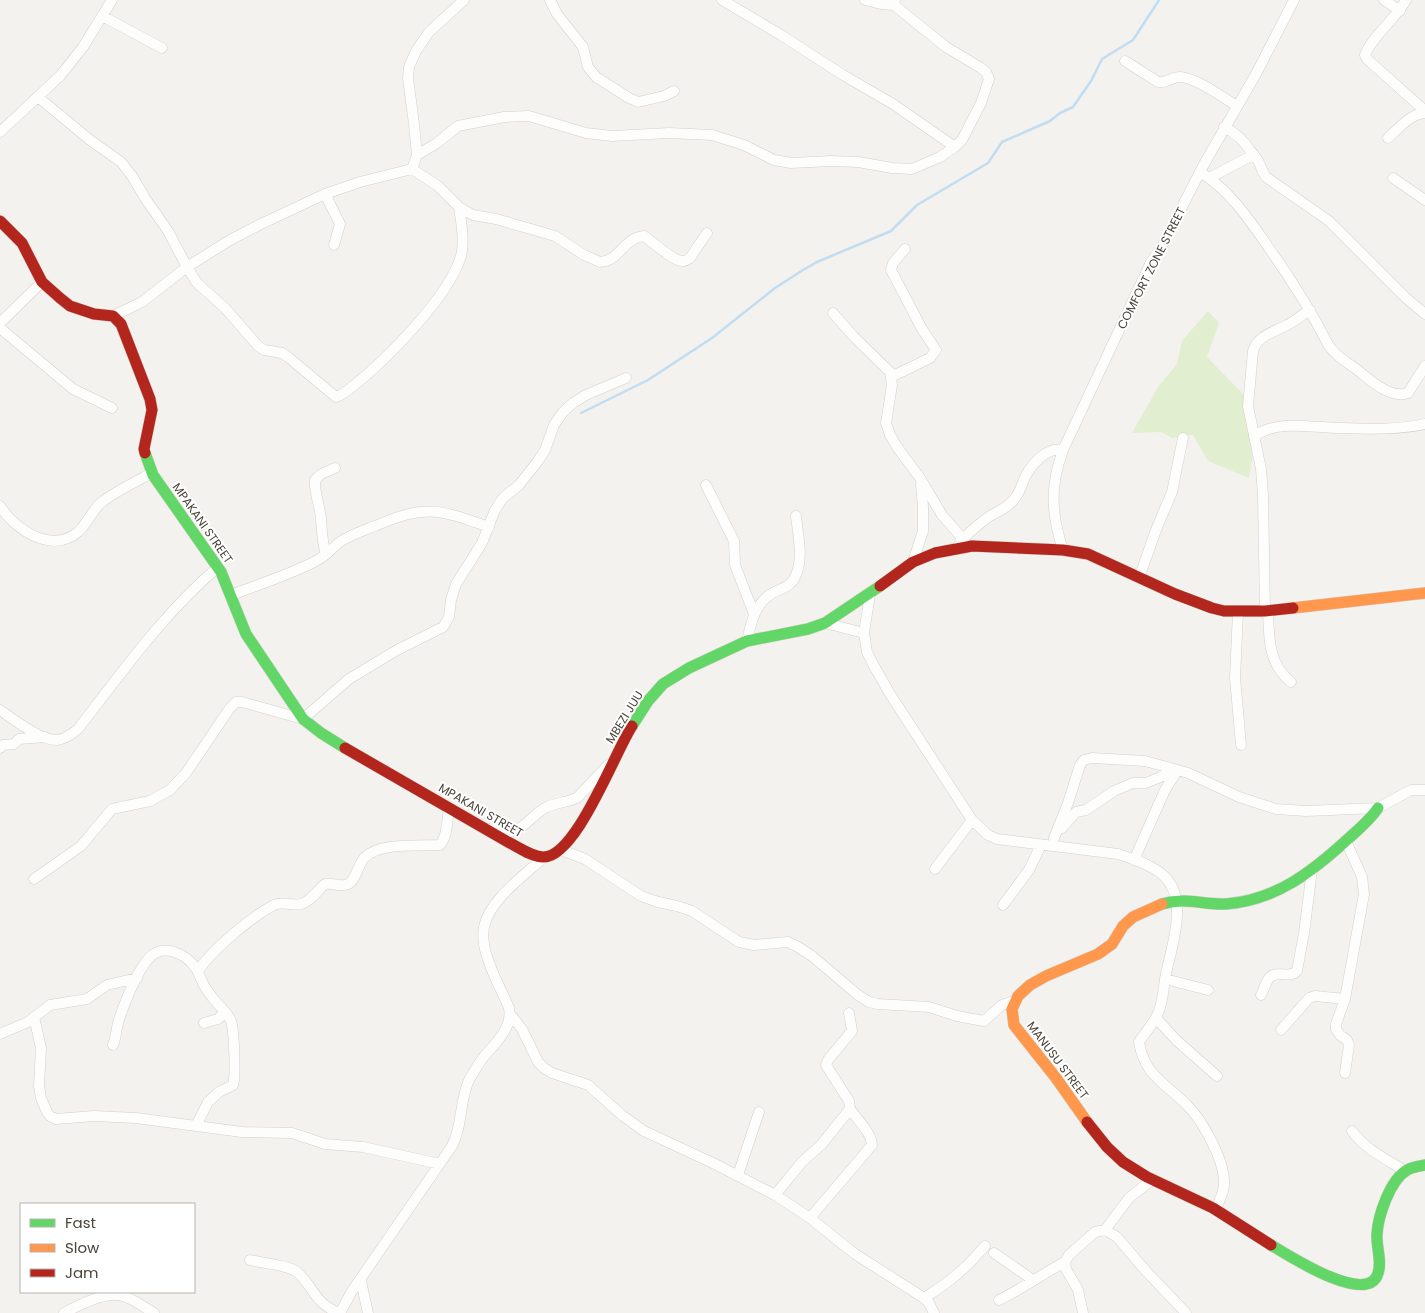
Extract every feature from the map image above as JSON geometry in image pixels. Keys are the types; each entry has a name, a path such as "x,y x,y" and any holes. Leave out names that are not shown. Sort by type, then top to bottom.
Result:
{"street":[{"path":"0,132 60,76 83,47 112,0"},
{"path":"412,168 416,155 408,78 409,67 416,51 429,32 464,0"},
{"path":"550,0 557,14 583,47 588,67 596,77 638,102 664,96 674,91"},
{"path":"722,0 893,104 955,147"},
{"path":"416,155 437,143 458,126 504,116 529,116 586,133 612,136 669,133 712,135 744,145 774,160 791,163 831,160 912,169 940,157 955,147 968,130 981,103 989,83 989,76 981,68 946,47 894,2 881,4 865,0"},
{"name":"COMFORT ZONE STREET","path":"1063,550 1058,535 1052,500 1056,468 1063,450 1151,262 1162,246 1224,127 1256,74 1294,0"},
{"path":"1384,0 1400,11"},
{"path":"1406,0 1400,11 1370,46 1365,55 1367,60 1425,112"},
{"path":"102,16 162,48"},
{"path":"1126,61 1158,82 1164,83 1176,78 1185,78 1237,106"},
{"path":"38,97 90,140 121,162 168,231 186,267 197,283 225,308 258,346 264,350 288,356 336,397 340,396 369,373 396,346 427,312 450,280 460,256 462,245 459,207"},
{"path":"1388,138 1411,117 1425,112"},
{"path":"1224,127 1242,138 1258,160 1261,170 1266,177 1329,221 1406,298 1425,314"},
{"path":"1210,178 1217,172 1253,155"},
{"path":"0,221 22,243 42,282 70,306 94,314 112,316 142,302 186,267 230,240 261,224 326,194 360,182 412,168 438,186 459,207 473,215 496,219 555,236 584,255 600,262 612,259 636,237 644,236 682,262 690,258 706,233"},
{"path":"1200,172 1210,178 1250,221 1310,310 1335,354 1370,382 1399,395 1408,393 1425,366"},
{"path":"1393,178 1425,200"},
{"path":"326,194 340,224 334,245"},
{"path":"891,377 930,358 936,350 922,329 891,270 893,264 905,250"},
{"path":"0,323 42,282"},
{"path":"1291,682 1279,670 1270,646 1266,611 1261,469 1248,406 1254,348 1266,335 1287,325 1310,310"},
{"path":"833,313 860,344 886,367 891,377 892,385 886,422 897,447 920,478 942,515 963,539"},
{"name":"MPAKANI STREET","path":"112,316 121,324 150,399 152,410 144,449 152,473 218,566 246,634 303,719 352,753 521,849 544,857"},
{"path":"0,328 73,389 112,408"},
{"path":"34,879 67,858 88,841 112,809 150,802 170,790 186,773 236,702 303,719 348,679 397,650 443,627 449,617 451,600 456,584 478,550 499,503 529,474 545,450 554,425 563,412 586,395 626,378"},
{"path":"1254,436 1262,431 1284,426 1376,428 1425,424"},
{"path":"1139,578 1172,492 1183,438"},
{"path":"955,549 975,527 1005,508 1015,498 1026,476 1042,457 1056,448 1063,450"},
{"path":"326,554 315,485 317,477 335,468"},
{"path":"0,506 10,520 25,532 49,540 65,539 82,529 91,517 94,509 102,502 152,473"},
{"path":"913,562 923,531 920,478"},
{"path":"706,485 734,541 735,565 754,614"},
{"path":"231,595 269,582 318,560 344,540 403,515 422,510 442,511 489,527"},
{"path":"747,641 758,606 770,595 784,588 795,578 798,569 799,548 796,516"},
{"name":"MBEZI JUU","path":"559,849 576,833 628,732 642,710 663,684 689,668 747,641 808,629 825,623 870,594 913,562 934,553 972,546 1063,550 1088,554 1139,578 1212,608 1238,612 1266,611 1425,593"},
{"path":"0,710 44,737 56,740 69,736 78,728 178,604 218,566"},
{"path":"870,594 864,633 868,652 890,694 972,820 988,835 997,839 1041,845 1056,843 1106,852 1134,860 1160,872 1174,891 1177,899 1177,915 1163,999 1156,1018 1139,1042 1143,1058 1156,1078 1196,1114 1215,1149 1224,1183 1216,1210"},
{"path":"1238,612 1235,678 1241,744"},
{"path":"825,623 864,633"},
{"path":"0,748 3,745 14,744 20,740 44,737"},
{"path":"0,743 14,744"},
{"path":"483,828 508,832 516,830 536,813 547,807 573,800 588,788 615,758"},
{"path":"1056,843 1080,765 1084,760 1092,758 1145,762 1188,773 1240,797 1276,809 1306,811 1378,808 1411,790 1425,790"},
{"path":"1056,843 1065,823 1076,812 1086,810 1107,795 1133,783 1146,784 1177,770"},
{"path":"1134,860 1162,795 1177,770"},
{"path":"198,971 210,954 268,909 281,903 299,904 306,902 325,884 347,885 351,882 368,854 379,849 440,845 445,836 449,808"},
{"path":"934,1313 924,1298 855,1254 810,1218 775,1195 738,1175 644,1131 623,1116 588,1085 552,1073 544,1068 538,1062 522,1030 510,1014 504,995 489,962 484,937 484,926 497,902 544,857 554,854 559,849 585,859 641,896 692,911 739,942 754,945 788,942 812,956 869,1002 929,1007 957,1016 984,1021 1002,1005 1014,1001 1020,992 1033,983 1110,946 1128,920 1158,905 1177,899 1205,904 1226,904 1250,899 1290,884 1312,870 1346,841 1372,817 1378,808"},
{"path":"936,869 972,820"},
{"path":"1345,1073 1349,1045 1347,1040 1336,1029 1336,1024 1345,999 1364,894 1362,877 1346,841"},
{"path":"1003,905 1029,870 1041,845"},
{"path":"1261,994 1273,974 1292,975 1297,971 1312,870"},
{"path":"113,1045 123,1007 149,958 161,951 168,950 181,955 198,971 206,988 231,1022 233,1031 233,1085 219,1092 208,1102 196,1126"},
{"path":"0,1034 21,1026 50,1005 87,999 107,985 137,978"},
{"path":"1165,979 1208,990"},
{"path":"1281,1030 1310,998 1315,996 1345,999"},
{"name":"MANUSU STREET","path":"1014,1001 1011,1008 1014,1025 1113,1154 1128,1167 1216,1210 1307,1267 1350,1283 1362,1285 1374,1281 1378,1275 1378,1225 1390,1193 1399,1175 1404,1171"},
{"path":"204,1023 218,1019 225,1012"},
{"path":"810,1218 872,1145 872,1139 850,1109 849,1101 826,1065 852,1031 848,1013"},
{"path":"250,1260 294,1271 318,1300 340,1313 352,1291 455,1141 460,1111 469,1080 482,1059 506,1028 510,1014"},
{"path":"34,1017 41,1048 40,1092 47,1112 56,1119 94,1116 136,1118 242,1132 292,1133 325,1144 363,1147 440,1164"},
{"path":"1156,1018 1176,1040 1217,1076"},
{"path":"775,1195 802,1162 821,1145 850,1109"},
{"path":"738,1175 759,1112"},
{"path":"1352,1131 1358,1140 1368,1148 1404,1171 1425,1165"},
{"path":"1105,1230 1129,1198 1153,1179"},
{"path":"999,1300 1016,1292 1065,1262 1069,1254 1094,1232 1105,1230 1117,1237 1186,1313"},
{"path":"924,1298 948,1284 985,1246"},
{"path":"994,1253 1033,1280"},
{"path":"1065,1262 1066,1269 1078,1290 1083,1313"},
{"path":"360,1281 368,1313"},
{"path":"64,1313 112,1294 122,1296 154,1313"}],"green space":[{"path":"1208,311 1219,323 1207,357 1243,394 1253,453 1249,478 1208,461 1193,435 1172,438 1161,432 1132,433 1158,387 1177,364 1182,341"}],"waterway":[{"path":"581,413 648,380 712,338 775,288 803,270 817,262 891,231 917,205 988,163 1002,142 1050,121 1060,113 1073,107 1091,81 1102,59 1133,40 1159,0"}],"traffic: fast":[{"path":"145,453 153,475 221,572 246,634 303,719 345,748"},
{"path":"632,726 648,701 663,684 689,668 747,641 808,629 825,623 880,586"},
{"path":"1162,904 1179,901 1226,904 1262,897 1278,890 1322,862 1364,824 1378,808"},
{"path":"1271,1245 1325,1275 1357,1284 1369,1283 1377,1276 1379,1271 1378,1226 1382,1208 1390,1190 1407,1170 1425,1165"}],"traffic: slow":[{"path":"1293,608 1425,593"},
{"path":"1087,1122 1056,1078 1014,1025 1012,1009 1018,996 1030,985 1046,976 1098,954 1112,944 1123,926 1133,917 1162,904"}],"traffic: jam":[{"path":"0,221 22,243 42,282 60,298 70,306 94,314 113,316 121,324 150,399 152,410 144,449 145,453"},
{"path":"880,586 913,562 935,553 972,546 1063,550 1088,554 1175,594 1212,608 1224,611 1265,611 1293,608"},
{"path":"345,748 521,849 543,857 556,853 568,841 581,823 594,802 632,726"},
{"path":"1087,1122 1107,1147 1123,1162 1147,1177 1213,1208 1271,1245"}]}
